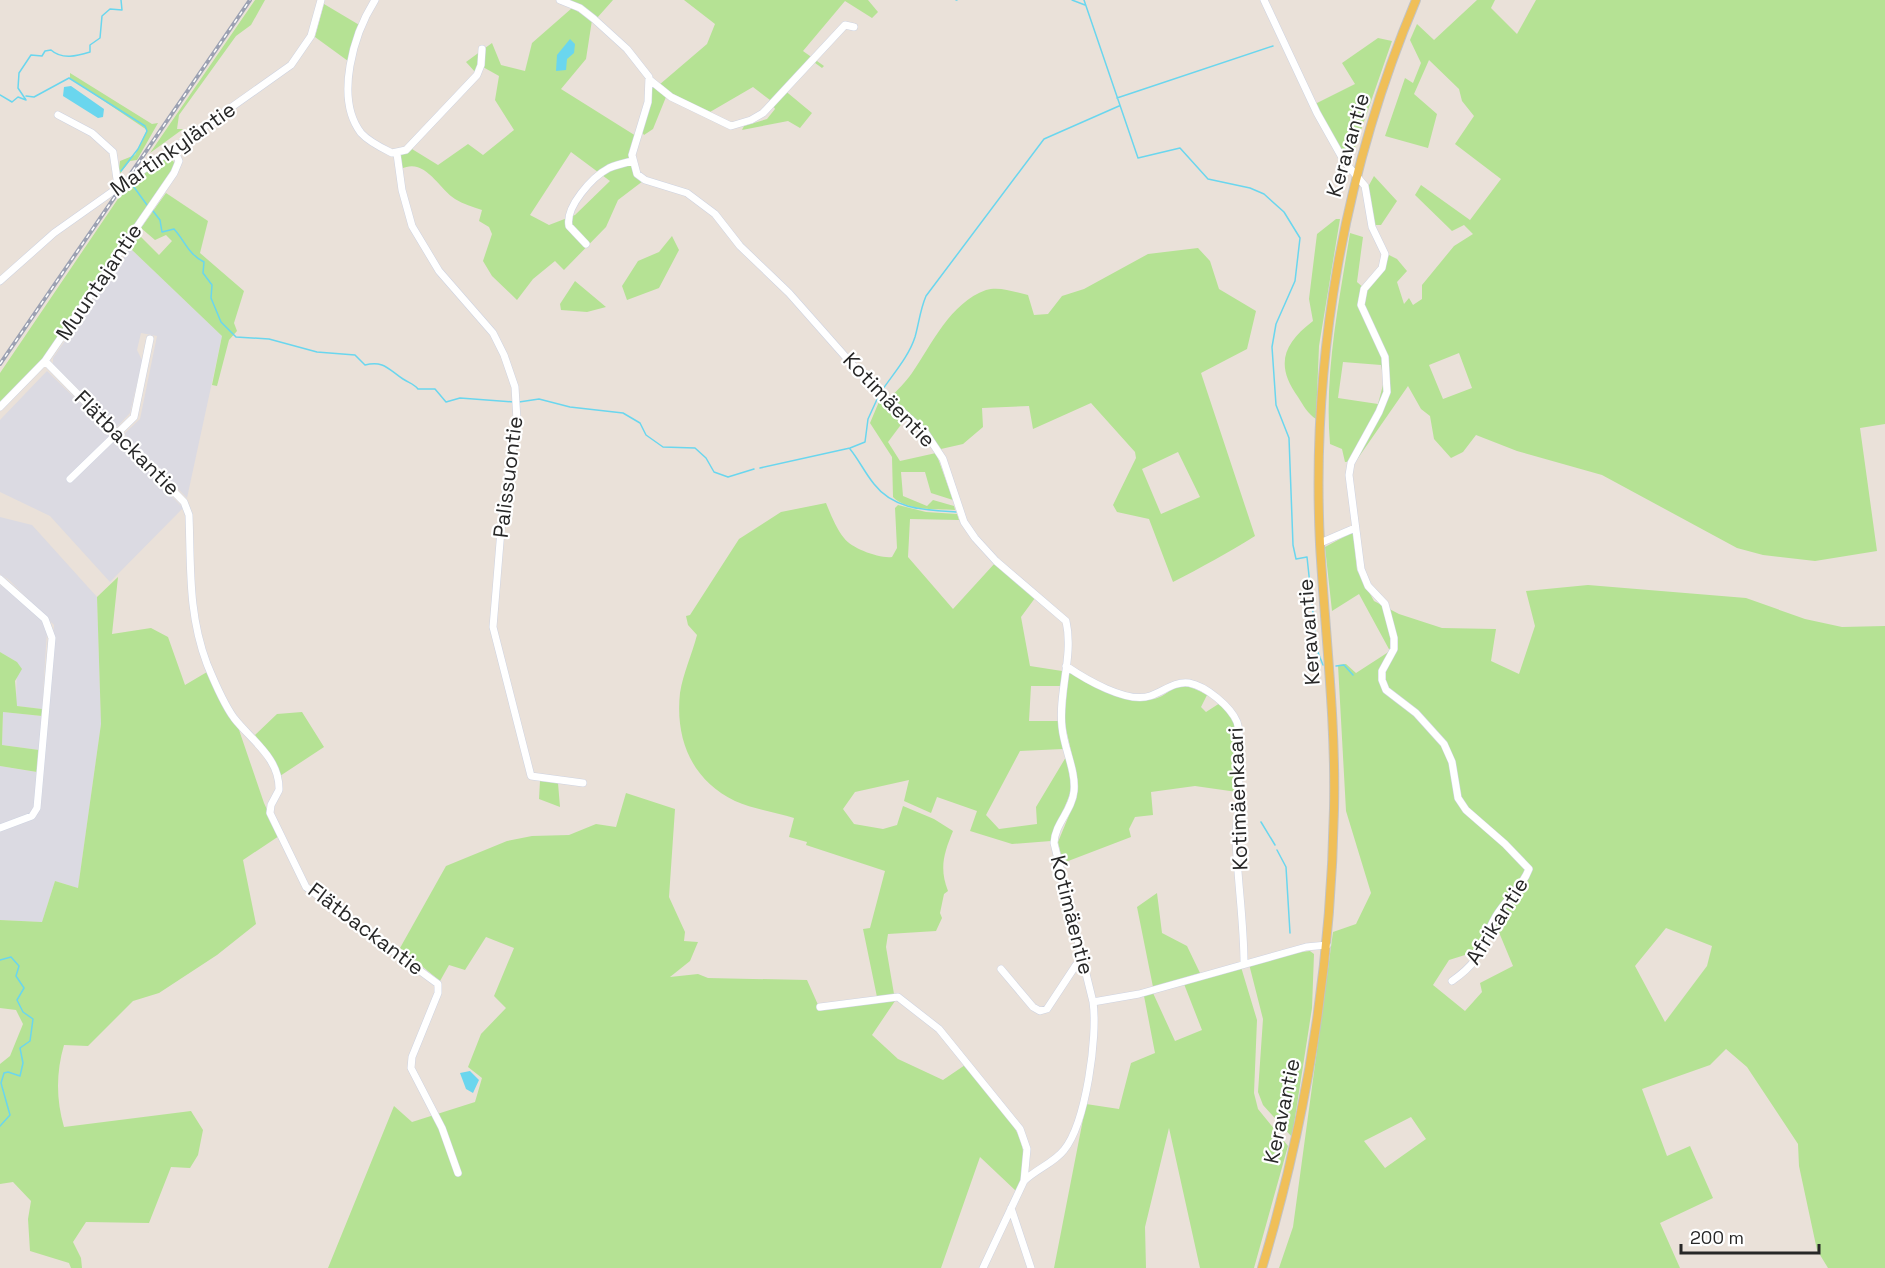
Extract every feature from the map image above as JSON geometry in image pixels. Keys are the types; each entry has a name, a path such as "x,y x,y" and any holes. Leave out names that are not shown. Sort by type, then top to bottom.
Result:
{"main road":[{"name":"Keravantie","path":"1262,1268 1299,1124 1313,1046 1326,945 1334,767 1320,543 1319,448 1326,348 1337,268 1357,175 1383,86 1416,0"}],"street":[{"name":"Martinkyläntie","path":"0,280 54,233 291,66 311,36 321,0"},
{"path":"375,0 351,57 350,99 356,123 362,133 382,148 398,154 406,150 469,84 482,65 482,49"},
{"path":"560,0 580,8 594,19 627,49 649,77 671,97 731,126 751,120 763,113 845,26 854,27"},
{"path":"1264,0 1317,113 1344,161 1357,175"},
{"path":"586,244 568,226 569,210 599,175 610,168 632,161 648,102 649,77"},
{"path":"58,115 92,133 113,152 118,186"},
{"name":"Muuntajantie","path":"0,407 45,361 174,173 179,161 173,148"},
{"name":"Palissuontie","path":"398,154 402,190 412,226 439,271 492,333 504,355 515,387 517,420 502,518 493,627 531,776 583,783"},
{"name":"Kotimäentie","path":"632,161 640,177 687,193 710,209 740,246 789,293 866,380 925,432 943,459 964,522 975,538 996,561 1060,613 1066,621 1062,728 1074,787 1071,805 1056,829 1054,843 1093,1002 1139,994 1306,947 1326,945"},
{"name":"Afrikantie","path":"1357,175 1365,186 1372,227 1385,254 1382,268 1364,289 1361,305 1382,347 1388,382 1379,412 1349,468 1361,568 1368,586 1385,604 1394,638 1394,649 1382,671 1382,680 1386,690 1416,713 1444,744 1452,762 1458,798 1466,810 1505,844 1529,869 1525,880 1497,916 1482,951 1467,970 1452,981"},
{"path":"70,479 134,417 150,339"},
{"name":"Flätbackantie","path":"45,361 181,497 187,508 191,554 191,606 198,640 229,710 255,739 275,769 279,790 271,805 270,813 306,887 422,970 439,986 412,1057 411,1068 442,1128 458,1173"},
{"path":"1320,543 1355,528"},
{"path":"0,579 45,619 51,631 35,814 0,828"},
{"name":"Kotimäenkaari","path":"1066,666 1112,691 1137,697 1150,696 1179,684 1192,684 1220,699 1233,713 1239,734 1236,836 1243,909 1244,964"},
{"path":"1001,969 1033,1007 1040,1011 1047,1009 1076,965 1083,961"},
{"path":"820,1007 831,1008 898,997 939,1029 1020,1129 1027,1149 1024,1181 983,1268"},
{"path":"1024,1181 1063,1151 1078,1125 1095,1032 1093,1002"},
{"path":"1011,1208 1031,1268"}],"shaded area":[{"path":"130,248 222,336 187,498 124,434 140,419 157,336 141,333 137,350 142,360 130,413 117,427 53,364 53,358"},
{"path":"47,371 112,434 66,478 71,481 117,439 183,508 110,582 50,516 0,492 0,420"},
{"path":"0,517 32,525 97,597 101,724 78,888 55,881 42,922 0,920 0,766 42,773 54,625 9,580 0,574"},
{"path":"0,585 42,621 47,631 42,709 16,706 17,662 0,652"},
{"path":"3,712 42,716 39,750 2,745"}],"green space":[{"path":"255,0 265,0 251,25 236,36 179,115 177,129 183,129 150,153"},
{"path":"565,0 613,0 597,18"},
{"path":"684,0 868,0 878,12 872,18 845,1 803,51 824,66 822,68 811,60 783,89 812,113 800,128 788,121 742,130 744,126 767,119 775,109 770,100 753,87 710,112 672,96 659,85 707,44 715,24"},
{"path":"1477,0 1495,0 1491,8 1517,34 1536,0 1885,0 1885,424 1860,428 1877,551 1815,561 1763,555 1737,548 1602,475 1517,451 1476,435 1463,452 1451,458 1434,439 1430,416 1421,409 1408,386 1356,461 1345,462 1342,449 1330,444 1329,391 1337,312 1350,233 1363,237 1357,282 1365,289 1384,267 1389,255 1397,259 1407,271 1397,282 1404,304 1409,298 1413,305 1422,299 1422,285 1454,246 1473,234 1464,225 1452,231 1415,195 1421,185 1470,220 1501,179 1455,144 1474,116 1462,101 1459,89 1429,60 1414,94 1437,114 1428,148 1385,136 1405,78 1413,83 1421,63 1410,40 1417,24 1434,40","holes":["1459,353 1472,388 1443,399 1429,365","1343,362 1381,365 1384,381 1378,404 1338,398"]},
{"path":"324,4 361,26 348,61 315,37"},
{"path":"572,8 592,20 586,59 561,89 636,136 632,167 637,177 643,181 618,200 606,227 564,270 555,261 533,279 517,300 492,276 483,261 492,234 489,227 479,221 482,210 455,199 424,170 410,166 401,169 401,155 412,149 438,165 468,144 483,155 514,130 495,100 499,76 483,67 476,73 466,62 492,43 501,65 525,71 532,43","holes":["571,152 610,181 575,215 549,225 530,215"]},
{"path":"1378,38 1392,41 1352,156 1348,157 1344,154 1315,104 1355,84 1342,63"},
{"path":"70,73 152,124 158,123 137,160 130,161 118,176 120,161 135,155 147,130 70,78"},
{"path":"653,85 666,97 653,129 644,135 642,132"},
{"path":"170,154 175,165 37,367 0,404 0,373 128,184"},
{"path":"1374,176 1397,201 1381,225 1374,225 1368,187"},
{"path":"166,193 208,221 200,253 244,291 234,323 237,331 229,340 217,386 212,385 222,336 130,248 138,234 159,255 172,241 166,235 155,240 141,228"},
{"path":"1336,219 1340,219 1319,346 1316,419 1306,409 1291,385 1286,375 1285,365 1289,347 1313,321 1309,299 1317,234"},
{"path":"672,236 679,250 659,288 627,300 622,286 638,261 659,252"},
{"path":"1198,248 1210,261 1219,289 1256,311 1247,349 1201,373 1255,536 1173,582 1149,519 1117,512 1113,505 1136,458 1135,452 1091,403 1033,429 1029,406 982,408 983,427 963,444 941,449 921,424 890,398 910,376 943,325 962,304 973,296 991,289 1012,291 1028,295 1034,315 1048,314 1062,296 1084,289 1148,254","holes":["1178,452 1200,497 1161,514 1142,469"]},
{"path":"575,281 606,307 587,312 561,310 560,304"},
{"path":"881,397 906,418 888,442 900,461 936,453 953,500 931,493 925,472 901,472 903,496 927,506 933,500 954,506 955,510 914,507 899,502 893,497 892,457 870,423"},
{"path":"826,503 836,526 848,542 866,552 887,557 892,557 897,548 895,508 898,505 926,512 957,514 959,520 910,519 908,557 953,609 995,563 1035,598 1021,617 1030,666 1062,671 1061,686 1031,686 1029,721 1060,721 1063,749 1020,751 986,815 999,829 1037,824 1036,807 1066,757 1072,789 1051,841 1012,844 970,831 977,811 937,797 931,813 904,801 909,780 855,792 843,809 854,824 883,829 897,825 903,806 934,819 953,831 947,846 943,868 948,891 944,894 940,913 942,918 936,931 888,934 886,947 894,994 877,997 863,929 870,928 885,871 806,845 807,842 789,837 794,818 742,804 720,792 697,770 680,727 680,693 697,635 688,625 686,616 690,615 739,539 781,512"},
{"path":"1353,532 1357,570 1374,601 1399,614 1442,628 1496,629 1491,661 1519,674 1535,626 1526,591 1588,585 1746,598 1805,619 1842,627 1885,626 1885,1268 1828,1268 1817,1250 1799,1166 1798,1144 1747,1067 1726,1049 1710,1065 1642,1089 1667,1156 1690,1146 1713,1198 1660,1223 1680,1268 1279,1268 1293,1227 1333,932 1356,924 1371,893 1346,811 1338,665 1346,664 1356,673 1390,651 1359,594 1332,611 1325,547","holes":["1493,918 1513,966 1480,983 1482,992 1465,1011 1433,985 1449,960 1481,950","1666,928 1712,946 1707,966 1665,1022 1635,966","1411,1117 1426,1139 1385,1168 1364,1141"]},
{"path":"118,577 112,634 151,628 168,637 185,685 207,672 237,724 264,803 279,836 243,860 256,924 217,955 159,993 133,1001 88,1046 64,1045 58,1086 64,1127 191,1111 203,1130 198,1155 190,1168 171,1167 149,1223 86,1222 73,1242 81,1258 82,1268 71,1268 69,1263 30,1251 28,1219 31,1201 13,1182 0,1184 0,1064 10,1056 23,1024 16,1010 0,1008 0,920 42,922 55,881 78,888 101,724 97,597"},
{"path":"0,652 17,662 22,669 15,681 17,706 42,709 42,716 3,712 2,745 39,750 37,772 0,766"},
{"path":"1069,671 1106,691 1126,698 1147,700 1163,695 1179,686 1185,686 1207,695 1201,707 1206,712 1220,703 1235,724 1237,792 1195,786 1151,792 1153,815 1135,817 1129,829 1131,837 1063,863 1058,842 1077,796 1077,777 1064,720"},
{"path":"302,712 324,747 280,776 275,762 255,735 277,714"},
{"path":"540,781 558,783 560,807 539,799"},
{"path":"626,793 675,809 669,897 685,932 684,941 698,942 690,961 670,977 698,974 708,978 807,980 819,1007 897,998 872,1035 898,1059 943,1080 965,1065 1012,1123 1020,1138 1024,1155 1023,1172 1016,1191 980,1157 941,1268 328,1268 394,1106 412,1122 475,1102 482,1078 468,1067 481,1034 506,1008 494,996 514,948 486,937 465,970 449,965 440,981 400,948 446,866 507,841 532,836 569,835 596,824 616,827"},
{"path":"1157,893 1162,933 1187,946 1200,973 1153,987 1137,907"},
{"path":"1310,951 1314,954 1312,1008 1292,1137 1263,1105 1258,1092 1263,1019 1249,964 1286,954"},
{"path":"1241,967 1257,1020 1254,1093 1258,1109 1288,1146 1254,1268 1200,1268 1169,1128 1145,1227 1146,1268 1054,1268 1086,1104 1119,1109 1131,1063 1155,1053 1144,996 1153,993 1175,1041 1202,1030 1184,984"}],"water":[{"path":"570,39 575,44 574,53 567,59 566,70 556,71 557,55"},
{"path":"71,86 104,109 103,117 98,118 63,96 64,87"},
{"path":"470,1071 479,1080 473,1093 466,1089 460,1073"}],"waterway":[{"path":"0,95 12,102 18,97 26,100 18,88 19,73 31,55 42,56 45,51 51,50 65,56 90,52 90,45 100,38 102,16 110,9 122,10 121,0"},
{"path":"1072,0 1085,5"},
{"path":"1084,0 1138,158 1180,148 1208,179 1250,188 1264,194 1284,212 1300,238 1295,281 1276,324 1272,347 1276,405 1289,438 1293,545 1296,559 1307,557 1317,650 1323,665"},
{"path":"1117,98 1273,46"},
{"path":"26,96 34,97 69,78 145,126 147,131 138,149 121,171"},
{"path":"883,389 909,351 926,296 1044,139 1119,106"},
{"path":"131,183 147,205"},
{"path":"153,211 160,220 162,232 174,229 190,251 204,262 203,273 212,285 211,298 221,322 236,337 269,339 317,352 355,355 365,365 377,364 386,367 418,389 435,389 446,402 460,398 514,402"},
{"path":"760,468 850,448 865,442 868,419 879,395"},
{"path":"519,402 539,399 570,407 623,413 640,423 646,435 663,447 695,448 706,458 714,472 728,477 754,469"},
{"path":"850,449 874,484 891,499 911,507 956,512"},
{"path":"1336,666 1344,665 1353,675"},
{"path":"1261,822 1275,845"},
{"path":"1277,850 1286,867 1290,933"},
{"path":"0,960 11,957 19,966 16,976 24,988 17,1000 23,1012 33,1019 30,1041 20,1048 23,1063 20,1076 4,1073 1,1083 10,1115 0,1126"}],"railway":[{"path":"0,364 250,0"}]}
